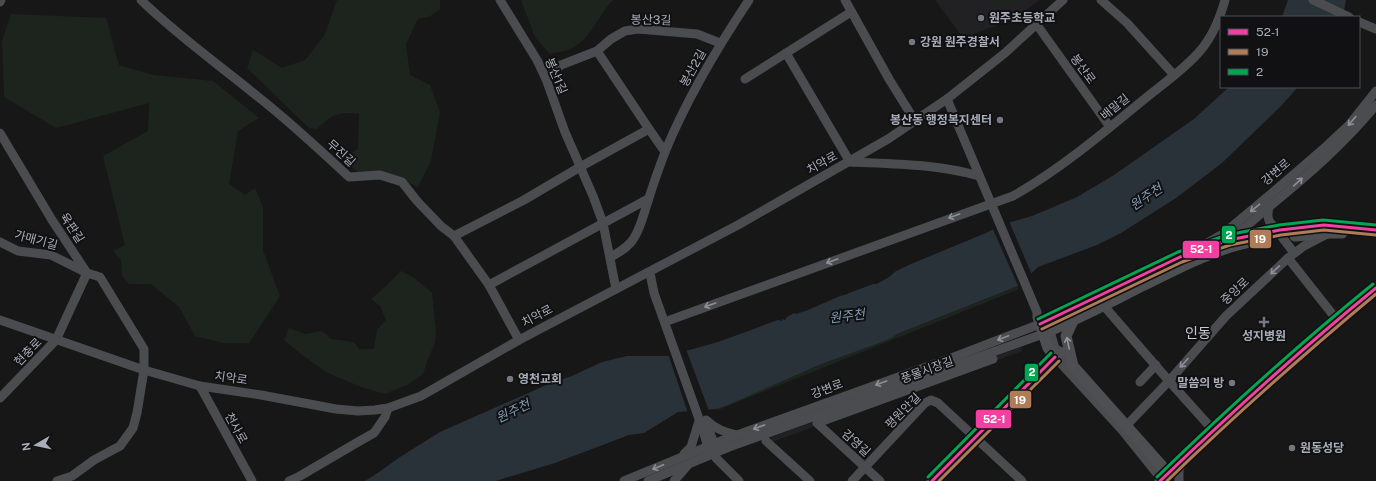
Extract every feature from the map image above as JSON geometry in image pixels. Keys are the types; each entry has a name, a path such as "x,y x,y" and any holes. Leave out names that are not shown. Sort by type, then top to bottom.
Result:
{"main road":[{"path":"1229,240 1324,225 1376,230"},
{"path":"1045,327 1183,261 1237,245 1281,233 1350,233 1376,236"},
{"name":"강변로","path":"1183,261 1229,240"},
{"path":"1045,327 1073,321 1104,306 1183,261"},
{"path":"1073,321 1066,336 1073,366 1124,428 1162,466 1162,480"},
{"path":"932,481 1057,354 1048,348 1045,327"}],"street":[{"name":"무진길","path":"141,0 182,37 258,96 307,137 349,177 380,175 402,182 426,211 454,236 489,285 519,340"},
{"name":"봉산1길","path":"500,0 537,60 546,79 565,132 603,223 611,257 616,289"},
{"name":"봉산2길","path":"611,257 625,248 634,239 640,227 648,199 665,152 691,97 720,43 749,0"},
{"path":"845,0 915,121"},
{"path":"1045,327 1045,317 1037,312 947,99 1037,25 1063,0"},
{"path":"1100,0 1127,23 1174,75"},
{"name":"배말길","path":"667,321 992,206 1013,196 1030,186 1110,127 1174,75 1200,51 1212,33 1225,0"},
{"path":"1313,0 1347,16"},
{"path":"745,79 851,12"},
{"path":"1360,22 1376,30"},
{"name":"봉산로","path":"1037,25 1110,127"},
{"name":"봉산3길","path":"546,79 561,65 597,50 611,39 625,31 638,29 698,34 720,43"},
{"path":"597,50 665,152"},
{"path":"786,53 850,162 957,170 979,176"},
{"name":"강변로","path":"1183,261 1223,234 1278,188 1349,125 1376,91"},
{"name":"치악로","path":"0,320 144,370 200,386 261,395 336,409 358,411 388,408 421,396 519,340 616,289 650,273 738,225 850,162 947,99"},
{"name":"강변로","path":"1229,240 1290,190 1356,130 1376,105"},
{"path":"454,236 524,200 649,129"},
{"name":"육판길","path":"0,133 52,220 87,273"},
{"path":"489,285 648,199"},
{"path":"1269,207 1267,214 1271,224 1281,233 1291,256 1337,320"},
{"name":"중앙로","path":"1124,428 1169,381 1226,316 1291,256 1304,246 1330,233"},
{"name":"가매기길","path":"0,242 18,250 51,255 87,273 100,277 144,349 144,370 133,428 120,446 94,460 72,476 57,481"},
{"path":"56,340 87,273"},
{"path":"650,273 654,293 667,321 712,450 716,458 738,481"},
{"path":"1162,480 1213,430 1337,320 1376,288"},
{"path":"1104,306 1213,430"},
{"name":"강변로","path":"648,481 689,463 738,435 954,357 1045,327"},
{"name":"강변로","path":"624,481 680,458 712,450 1045,327"},
{"name":"풍물시장길","path":"817,423 1032,344 1045,327"},
{"name":"현충로","path":"0,398 56,340"},
{"path":"1057,354 1073,366"},
{"path":"1057,354 1124,428"},
{"path":"1140,382 1156,365"},
{"name":"천사로","path":"200,386 252,481"},
{"name":"평원안길","path":"852,481 866,468 925,403 931,400 938,403 974,437"},
{"path":"289,481 374,433 385,417 388,408"},
{"name":"감영길","path":"817,423 880,481"},
{"path":"704,426 738,435"},
{"path":"680,458 691,447 704,426"},
{"path":"974,437 1012,478 1022,481"},
{"path":"766,441 810,481"},
{"path":"1179,481 1179,470 1185,457"},
{"path":"674,481 689,463"}],"shaded area":[{"path":"337,0 440,0 440,9 429,17 418,19 406,44 410,75 430,85 440,112 431,161 418,187 401,179 368,179 354,169 343,158 358,149 359,114 346,113 336,115 331,117 317,129 309,128 247,68 253,50 282,68 305,60 324,36"},
{"path":"521,0 613,0 607,6 589,34 576,46 568,50 550,54 535,37"},
{"name":"원주초등학교","path":"935,0 1039,0 1020,15 1008,21 963,38"},
{"path":"994,0 1015,0 1002,10"},
{"path":"11,14 106,18 119,65 153,75 213,81 259,118 238,131 229,184 245,195 255,188 263,207 263,250 280,296 249,343 223,343 195,336 179,307 151,284 129,284 122,276 121,260 113,251 125,245 103,156 148,131 149,103 56,128 4,97 2,41"},
{"path":"401,271 413,277 432,293 436,332 435,343 423,374 409,384 385,394 361,387 326,372 284,340 289,328 305,334 322,331 331,339 354,342 359,349 374,349 377,330 386,320 380,306 371,299"},
{"path":"1018,286 1019,289 718,410 717,409 819,365 892,338 897,334"},
{"path":"1021,347 1022,351 772,442 769,438"}],"water":[{"path":"1288,0 1346,0 1344,11 1346,16 1282,16"},
{"name":"원주천","path":"1228,88 1297,88 1281,106 1222,163 1176,198 1121,233 1097,245 1038,267 1018,286 897,334 892,338 819,365 728,405 717,409 678,412 644,433 629,435 555,463 496,481 365,481 440,432 602,362 627,356 668,356 718,342 778,320 785,320 794,313 796,314 808,310 840,296 873,284 877,284 896,271 1004,224 1032,216 1077,197 1114,175 1194,119"}],"pier":[{"path":"1009,221 1032,275 1019,288 992,227"},
{"path":"686,349 709,411 688,413 668,354"}],"transit line":[{"name":"2","path":"1038,319 1178,252 1227,235 1279,225 1323,220 1376,225"},
{"name":"52-1","path":"1040,324 1180,257 1229,240 1280,230 1324,225 1376,230"},
{"name":"19","path":"1042,329 1182,262 1230,245 1281,235 1324,230 1376,235"},
{"name":"2","path":"1157,477 1263,378 1317,330 1373,284"},
{"name":"52-1","path":"1160,481 1266,382 1320,334 1376,288"},
{"name":"19","path":"1167,481 1322,339 1376,294"},
{"name":"2","path":"928,477 1051,353"},
{"name":"52-1","path":"932,481 1055,357"},
{"name":"19","path":"939,481 1059,361"}],"place":[{"name":"원주초등학교","path":"981,18"},
{"name":"강원 원주경찰서","path":"912,42"},
{"name":"봉산동 행정복지센터","path":"1000,120"},
{"name":"성지병원","path":"1264,322"},
{"name":"영천교회","path":"510,379"},
{"name":"말씀의 방","path":"1232,383"},
{"name":"원동성당","path":"1292,448"}],"district":[{"name":"인동","path":"1198,333"}]}
